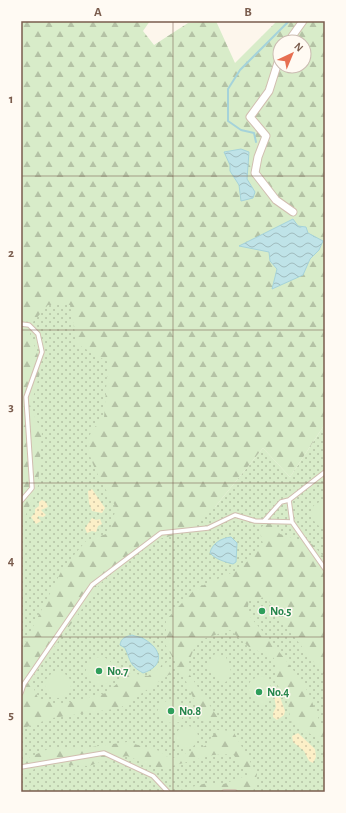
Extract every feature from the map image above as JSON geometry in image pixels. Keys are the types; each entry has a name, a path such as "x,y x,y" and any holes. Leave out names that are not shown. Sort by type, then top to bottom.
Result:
{"street":[{"path":"294,34 303,21"},
{"path":"274,74 269,91 250,117 266,136 258,157 255,173 276,200 293,212"}],"lane":[{"path":"21,324 28,325 38,334 42,352 26,397 32,488 21,501"},
{"path":"264,521 281,502 289,500 325,472"},
{"path":"289,500 292,522 325,569"},
{"path":"21,693 24,684 92,585 161,533 208,528 234,515 255,521 292,522"},
{"path":"21,767 104,753 152,776 168,792"},
{"path":"224,792 235,792"}],"green space":[{"path":"21,21 150,21 143,31 154,45 188,23 216,21 235,63 277,21 325,21 325,424 290,477 263,448 215,507 190,531 140,544 101,583 30,680 38,698 59,705 106,693 130,673 148,676 167,662 170,674 120,708 52,718 21,729 21,650 63,568 86,541 109,533 116,508 92,462 88,447 90,434 104,418 108,362 77,344 70,305 48,305 33,322 30,334 42,366 30,408 42,431 38,486 21,526"},
{"path":"21,281 78,290 215,507 263,448 290,477 325,424 325,792 21,792"},
{"path":"324,501 325,529 316,523 311,514 314,506"},
{"path":"270,520 280,534 312,544 325,558 325,676 284,624 266,597 249,600 247,613 284,658 308,692 318,718 325,728 325,778 323,776 323,742 291,722 287,697 278,686 274,658 249,647 230,630 197,641 186,669 218,718 204,723 185,679 166,646 166,620 195,589 240,569 263,544 259,529"},
{"path":"215,654 226,657 232,674 226,682 216,678 209,670 207,663"},
{"name":"No.7","path":"100,657 110,661 114,671 110,681 100,685 90,681 86,671 90,661"},
{"path":"58,672 67,676 71,685 67,694 58,698 49,694 45,685 49,676"},
{"name":"No.4","path":"261,676 266,678 272,688 269,700 263,705 254,701 247,689 251,680"},
{"name":"No.8","path":"173,698 177,701 185,713 180,722 173,723 164,721 157,714 162,704"},
{"name":"No.8","path":"187,726 195,729 198,737 195,745 187,748 179,745 176,737 179,729"},
{"path":"217,730 233,731 257,774 253,792 172,792 207,783 221,785 248,775 233,754 213,755 161,769 127,756 106,760 89,766 44,764 27,773 21,774 21,761 48,749 85,748 127,742 160,751 170,759 205,746"}],"sand":[{"path":"92,489 105,508 102,513 92,511 89,503 88,491"},
{"path":"42,500 46,502 48,507 41,510 46,515 43,517 38,516 41,521 36,524 31,517 35,513 35,509 39,506 39,502"},
{"path":"92,518 96,520 100,519 102,524 98,526 96,532 92,531 87,533 85,528"},
{"path":"277,695 280,697 285,711 284,715 277,720 273,717 273,713 276,707 274,696"},
{"path":"298,733 315,749 316,757 313,763 309,761 304,751 293,742 292,736"}],"water":[{"path":"241,149 249,152 247,179 255,192 253,198 241,201 239,185 230,171 230,165 224,152"},
{"path":"293,219 298,226 306,227 308,233 323,241 319,250 310,259 303,275 272,289 277,269 270,261 269,252 239,246"},
{"path":"231,537 237,543 236,562 233,564 217,559 210,553 215,544"},
{"path":"132,635 142,638 150,643 157,652 158,662 150,670 143,673 133,665 125,648 120,645 124,638"}],"waterway":[{"path":"256,142 254,133 241,130 228,121 228,89 240,70 289,21"}],"place":[{"name":"No.5","path":"262,611"},
{"name":"No.7","path":"99,671"},
{"name":"No.4","path":"259,692"},
{"name":"No.8","path":"171,711"}]}
